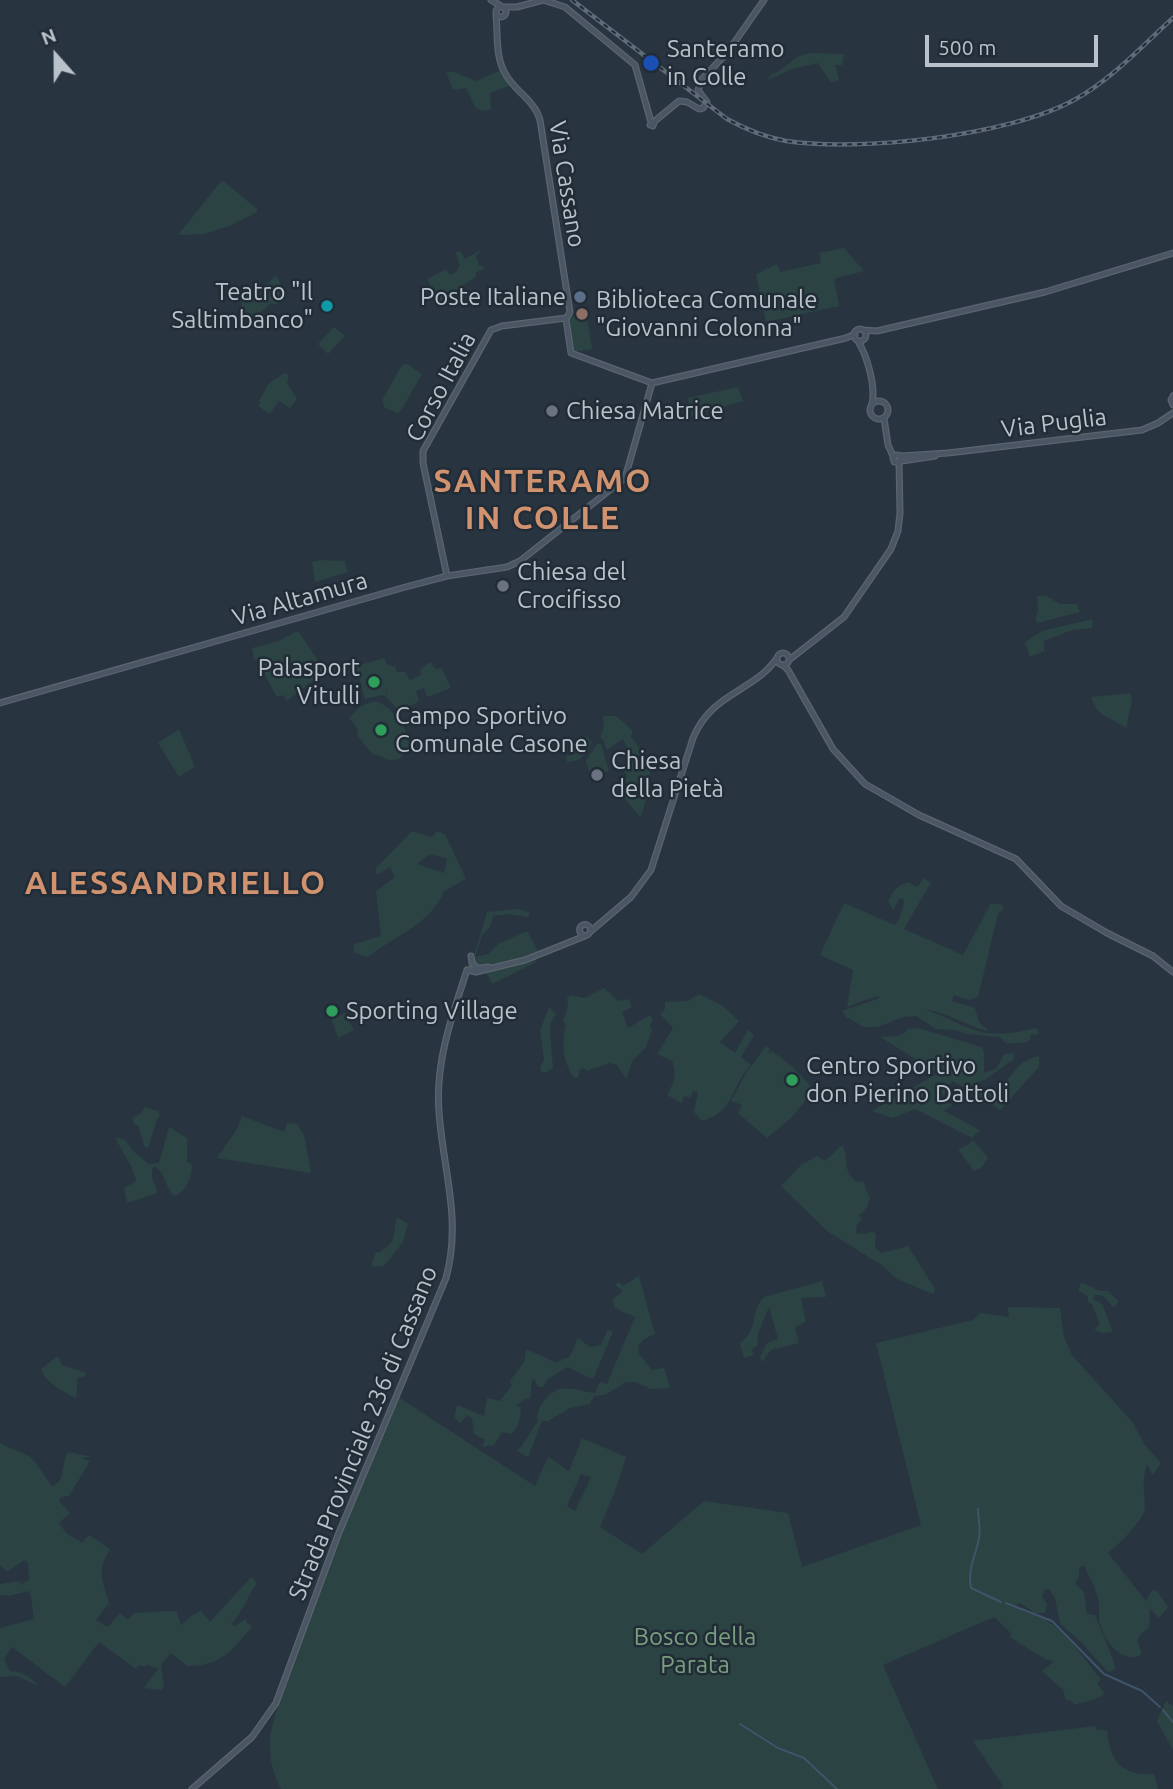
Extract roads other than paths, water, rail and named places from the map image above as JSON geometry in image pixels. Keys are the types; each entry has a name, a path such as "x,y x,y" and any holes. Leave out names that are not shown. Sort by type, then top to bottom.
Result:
{"main road":[{"path":"491,0 503,7 517,7 543,0 565,7 633,63 638,71 653,123 681,101 699,110 704,107 707,102 698,92 700,82 735,42 764,0"},
{"name":"Via Cassano","path":"491,0 496,13 499,58 504,71 538,114 570,314 566,318"},
{"path":"496,13 503,7"},
{"path":"503,7 504,15"},
{"path":"498,25 504,15 517,7"},
{"path":"496,13 504,15"},
{"path":"879,401 857,338 858,330 877,331 1053,290 1173,253"},
{"path":"566,318 570,351 574,355 652,383 846,338 865,339 877,331"},
{"name":"Corso Italia","path":"447,576 423,463 423,451 491,330 499,326 566,318"},
{"path":"863,330 866,333 863,352"},
{"path":"871,382 871,413 881,417"},
{"name":"Via Altamura","path":"0,703 447,576 507,567 528,556 625,478 652,383"},
{"path":"1162,421 1172,409 1173,396"},
{"path":"872,404 884,402 887,408 881,417"},
{"name":"Via Puglia","path":"897,459 1142,430 1162,421 1173,412"},
{"path":"760,674 782,665 844,617 891,549 898,531 899,481 897,459 887,440 881,417"},
{"path":"462,985 476,970 525,960 585,936 637,889 652,867 693,738 701,722 715,705 760,674 783,653 806,645"},
{"path":"783,653 789,660 790,672"},
{"path":"777,658 790,672 833,749 865,784 919,815 1016,859 1060,906 1153,956 1173,972"},
{"path":"558,947 583,925 614,911"},
{"path":"587,925 591,931"},
{"path":"580,929 585,936"},
{"path":"471,956 476,970"},
{"name":"Strada Provinciale 236 di Cassano","path":"192,1789 251,1737 278,1699 338,1535 446,1278 454,1223 439,1111 439,1081 445,1042 467,970 476,970"}],"waterway":[{"path":"978,1509 980,1534 971,1569 971,1588 1001,1602"},
{"path":"1006,1603 1052,1621 1104,1674 1142,1691 1160,1707"},
{"path":"1163,1710 1173,1722"},
{"path":"740,1724 778,1748 804,1758 837,1789"}],"railway":[{"path":"572,0 727,119 770,137 817,144 933,138 974,132 1046,113 1101,83 1173,18"}],"place":[{"name":"Santeramo in Colle","path":"651,63"},
{"name":"Poste Italiane","path":"580,297"},
{"name":"Teatro \"Il Saltimbanco\"","path":"327,306"},
{"name":"Biblioteca Comunale \"Giovanni Colonna\"","path":"582,314"},
{"name":"Chiesa Matrice","path":"552,411"},
{"name":"Chiesa del Crocifisso","path":"503,586"},
{"name":"Palasport Vitulli","path":"374,682"},
{"name":"Campo Sportivo Comunale Casone","path":"381,730"},
{"name":"Chiesa della Pietà","path":"597,775"},
{"name":"Sporting Village","path":"332,1011"},
{"name":"Centro Sportivo don Pierino Dattoli","path":"792,1080"}],"district":[{"name":"SANTERAMO IN COLLE","path":"543,500"},
{"name":"ALESSANDRIELLO","path":"176,883"}],"park label":[{"name":"Bosco della Parata","path":"695,1651"}]}
